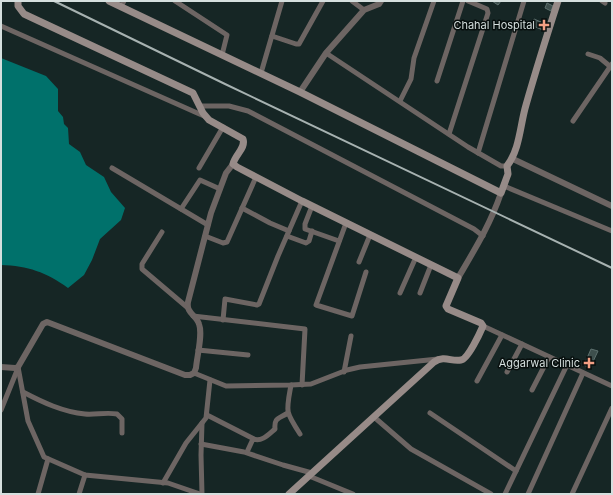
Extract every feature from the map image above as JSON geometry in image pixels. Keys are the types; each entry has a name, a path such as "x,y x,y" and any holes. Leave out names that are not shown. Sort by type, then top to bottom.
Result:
{"main road":[{"path":"18,1 20,10 24,14 194,93 199,106 209,120 240,136 244,142 244,145 234,159 233,164 237,167 302,201 458,278 446,306 448,309 481,323 483,326 464,359 460,361 444,358 438,359 289,494"},
{"path":"109,1 122,4 222,55 503,189 508,174 507,166 513,159 526,106 558,1"}],"street":[{"path":"175,1 227,36 222,55"},
{"path":"261,73 282,1"},
{"path":"272,36 298,44 323,1"},
{"path":"352,1 364,10"},
{"path":"300,92 326,52 364,10 379,4 381,1"},
{"path":"400,101 411,78 414,58 434,1"},
{"path":"437,81 463,1"},
{"path":"448,134 488,13 487,9 481,4 468,1"},
{"path":"478,153 524,1"},
{"path":"1,26 205,116"},
{"path":"326,52 478,153 501,166 507,166"},
{"path":"573,121 612,66 600,58 588,54"},
{"path":"199,106 229,106 248,111 474,229 483,236"},
{"path":"199,168 223,127"},
{"path":"513,159 612,206"},
{"path":"188,308 188,302 208,225 226,173 233,164"},
{"path":"112,168 208,225"},
{"path":"205,236 226,243 256,177"},
{"path":"181,209 200,180 220,189"},
{"path":"458,278 483,236 495,212 503,189 612,231"},
{"path":"222,320 225,299 259,305 302,201"},
{"path":"312,206 305,227 339,241"},
{"path":"242,208 307,243 312,231"},
{"path":"346,223 316,304 317,307 352,316 366,272"},
{"path":"162,232 142,264 142,269 188,308 197,321 200,328 196,368 194,373"},
{"path":"359,262 370,235"},
{"path":"400,293 416,257"},
{"path":"420,293 431,265"},
{"path":"193,316 305,330 302,385"},
{"path":"1,410 18,367 43,324 47,322 185,375 194,373 230,387 302,385 319,381 360,367 438,359"},
{"path":"483,326 612,386"},
{"path":"477,382 502,335"},
{"path":"344,372 351,336"},
{"path":"508,372 522,344"},
{"path":"198,350 248,355"},
{"path":"532,390 549,357"},
{"path":"505,494 567,365"},
{"path":"1,367 18,367"},
{"path":"18,367 28,421 42,454 48,459 85,475 176,485 191,492 201,494 202,423"},
{"path":"528,494 583,373"},
{"path":"162,483 186,443 207,415 210,380"},
{"path":"291,385 288,413 300,434"},
{"path":"23,392 50,405 70,411 87,414 116,414 122,419 122,433"},
{"path":"572,494 612,408"},
{"path":"207,415 258,441 262,440 275,430 274,423 276,420 288,413"},
{"path":"430,413 516,471"},
{"path":"374,417 411,449 491,494"},
{"path":"247,452 254,439"},
{"path":"201,444 247,452 310,475 352,494"},
{"path":"38,494 48,459"},
{"path":"79,494 85,475"}],"water":[{"path":"1,58 46,76 58,89 58,111 63,117 64,124 68,128 69,144 80,152 86,165 104,177 111,192 125,208 121,220 100,239 92,260 84,275 68,288 44,274 28,268 1,265"}],"building":[{"path":"492,1 501,1 498,5"},
{"path":"547,3 553,6 551,11 545,8"},
{"path":"534,19 548,25 545,31 531,25"},
{"path":"591,349 598,351 590,368 584,365"}],"railway":[{"path":"54,1 612,268"}],"place":[{"name":"Chahal Hospital","path":"544,25"},
{"name":"Aggarwal Clinic","path":"589,363"}]}
